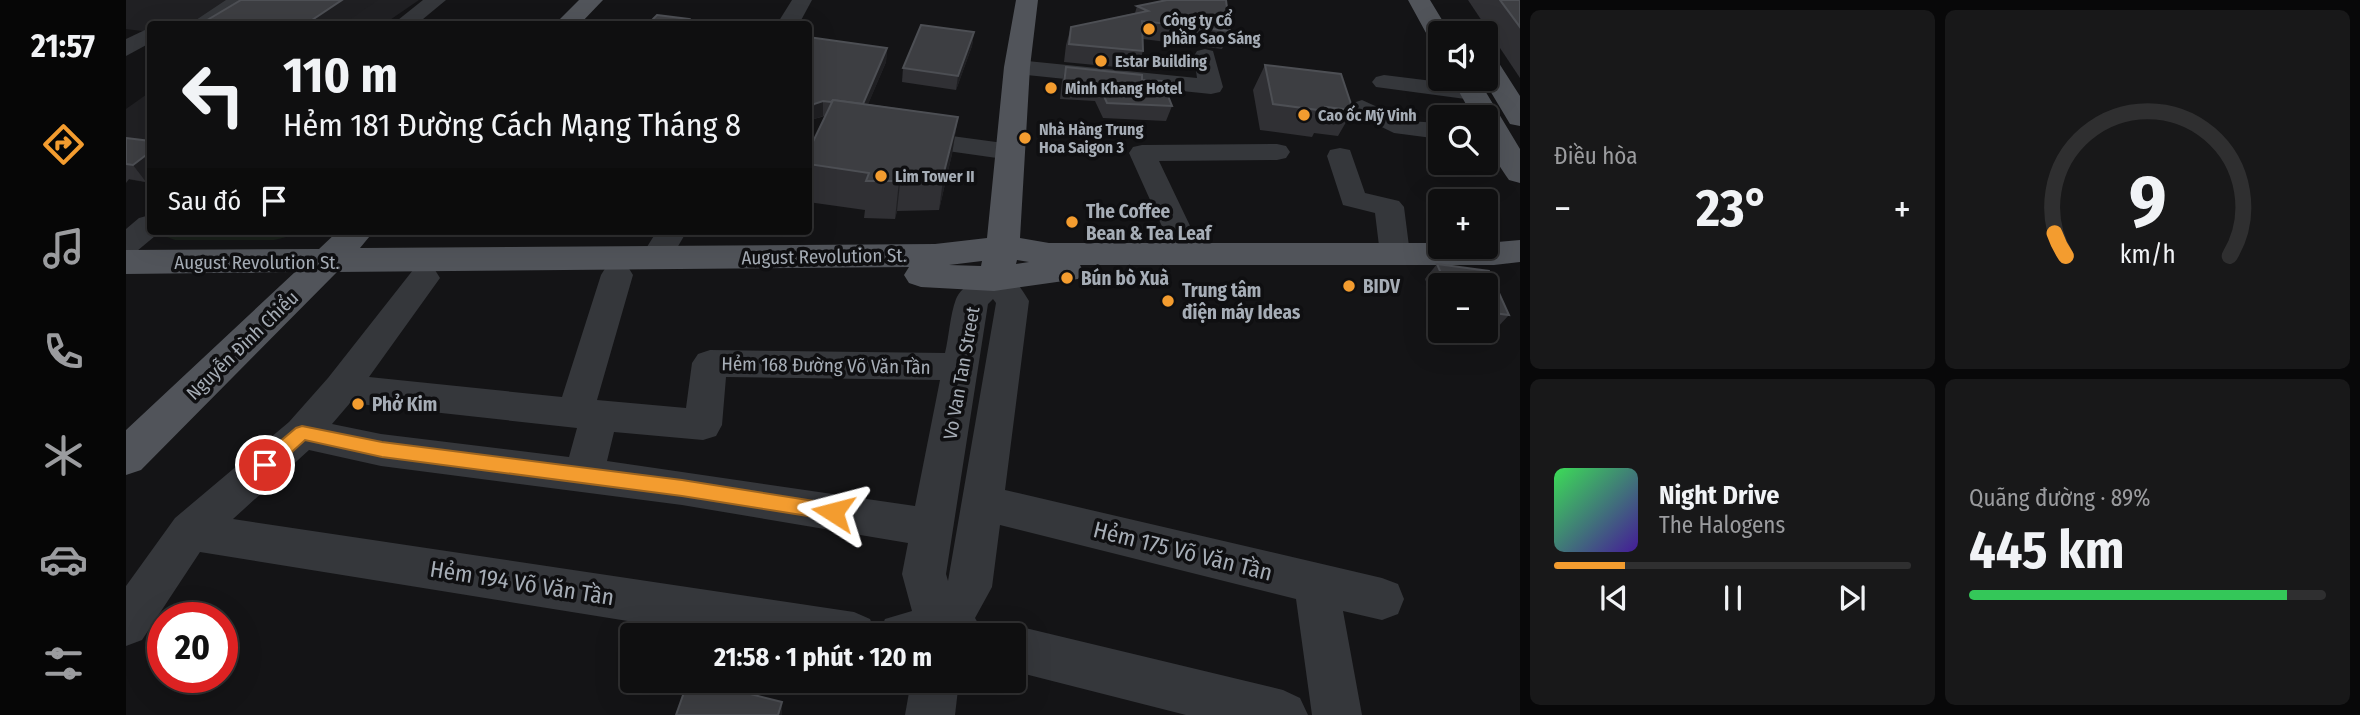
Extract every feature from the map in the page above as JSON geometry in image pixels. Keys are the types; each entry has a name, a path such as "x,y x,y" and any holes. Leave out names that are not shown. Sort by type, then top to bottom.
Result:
{"main road":[{"path":"570,21 592,0"},
{"path":"999,263 1017,74 1027,0"},
{"path":"1419,0 1431,21"},
{"path":"1498,82 1520,118"},
{"path":"1498,144 1520,174"},
{"name":"Nguyễn Đình Chiểu","path":"126,457 354,235"},
{"name":"August Revolution St.","path":"126,280 319,270 648,260 936,275 1049,254 1395,254 1520,251"},
{"name":"August Revolution St.","path":"126,262 319,270 424,278 648,260"},
{"name":"August Revolution St.","path":"999,263 1051,271 1520,276"}],"street":[{"path":"206,21 241,0"},
{"path":"408,21 436,0"},
{"path":"790,21 802,0"},
{"path":"126,49 141,35"},
{"path":"1017,74 1154,88 1211,87 1205,56"},
{"path":"1384,82 1428,84"},
{"path":"1362,108 1403,128 1428,130"},
{"path":"877,134 1011,152"},
{"path":"1189,255 1142,153 1277,152"},
{"path":"1340,156 1353,198 1389,207 1395,254"},
{"path":"126,244 147,227"},
{"path":"584,474 587,414 648,260"},
{"name":"Vo Van Tan Street","path":"934,623 924,574 972,300 999,263"},
{"name":"Vo Van Tan Street","path":"944,623 970,587 983,503 1013,301 999,263"},
{"path":"126,624 190,531 302,433 341,388 424,278"},
{"name":"Hẻm 168 Đường Võ Văn Tần","path":"587,414 703,425 695,362 961,367"},
{"path":"341,388 498,407 587,414"},
{"path":"475,461 498,407"},
{"path":"302,433 382,450 584,474 934,528"},
{"name":"Hẻm 175 Võ Văn Tần","path":"983,503 1382,599"},
{"name":"Hẻm 194 Võ Văn Tần","path":"190,531 777,623"},
{"path":"1316,583 1337,715"},
{"path":"1026,652 1226,708 1283,715"},
{"path":"930,715 933,693"}],"shaded area":[{"path":"126,0 419,0 388,21 147,21 147,32 126,29"},
{"path":"147,94 147,182 126,179 126,109"},
{"path":"295,235 274,240 175,240 167,237"}],"building":[{"path":"241,0 342,0 310,21 206,21"},
{"path":"1167,0 1226,0 1230,31 1142,21 1143,51 1069,44 1071,27 1148,11 1137,6"},
{"path":"1500,0 1520,0 1520,27"},
{"path":"657,15 689,19 687,21 651,21"},
{"path":"921,25 974,32 958,76 903,68"},
{"path":"812,38 887,48 863,104 833,100 812,106"},
{"path":"1265,65 1341,74 1353,110 1325,107 1326,111 1273,104"},
{"path":"1066,67 1142,75 1142,80 1162,81 1172,106 1107,103 1100,87 1064,84"},
{"path":"833,100 958,117 944,172 901,174 899,181 866,181 869,173 812,165 812,144"},
{"path":"126,138 147,141 147,154 133,165 126,164"},
{"path":"1437,264 1490,273 1441,273"},
{"path":"1498,291 1509,315 1498,314"},
{"path":"684,693 746,693 782,702 778,715 676,715"}],"place":[{"name":"Công ty Cổ phần Sao Sáng","path":"1149,29"},
{"name":"Estar Building","path":"1101,61"},
{"name":"Minh Khang Hotel","path":"1051,88"},
{"name":"Cao ốc Mỹ Vinh","path":"1304,115"},
{"name":"Nhà Hàng Trung Hoa Saigon 3","path":"1025,138"},
{"name":"Lim Tower II","path":"881,176"},
{"name":"The Coffee Bean & Tea Leaf","path":"1072,222"},
{"name":"Bún bò Xuà","path":"1067,278"},
{"name":"BIDV","path":"1349,286"},
{"name":"Trung tâm điện máy Ideas","path":"1168,301"},
{"name":"Phở Kim","path":"358,404"}],"route":[{"path":"265,465 302,433 382,450 584,474 833,512"}]}
